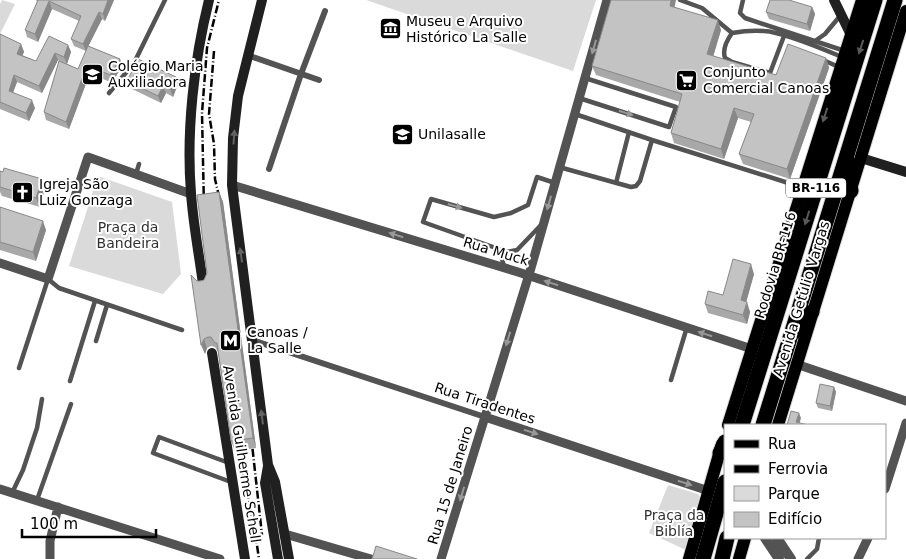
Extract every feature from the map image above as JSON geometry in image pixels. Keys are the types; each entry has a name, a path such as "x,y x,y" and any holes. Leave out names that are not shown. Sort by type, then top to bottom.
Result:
{"highway":[{"name":"Rodovia BR-116","path":"742,424 875,0"},
{"name":"BR-116","path":"763,424 854,156 895,0"},
{"name":"BR-116","path":"850,191 854,156"},
{"path":"769,424 800,327 804,319 812,312"},
{"name":"BR-116","path":"733,424 757,376"},
{"path":"703,559 724,486"},
{"path":"722,559 727,539"}],"main road":[{"path":"203,284 190,194 191,138 194,84 202,29 209,0"},
{"path":"262,0 238,96 233,138 232,185 268,465 274,482 289,559"},
{"path":"834,0 850,35"},
{"path":"728,424 862,0"},
{"path":"906,11 854,156 906,172"},
{"name":"Avenida Getúlio Vargas","path":"778,424 850,191"},
{"name":"Avenida Guilherme Schell","path":"212,353 245,559"},
{"path":"689,559 722,447"},
{"path":"268,465 266,483 278,559"},
{"path":"739,559 745,539"}],"street":[{"name":"Rua 15 de Janeiro","path":"441,559 528,276 607,0"},
{"path":"269,169 325,10"},
{"path":"247,55 319,80"},
{"path":"0,263 48,278 88,157 190,194"},
{"name":"Rua Muck","path":"232,185 504,268 752,349"},
{"name":"Rua Tiradentes","path":"252,340 709,491"},
{"path":"796,364 906,401"},
{"path":"886,486 906,423"},
{"path":"0,489 220,559"},
{"path":"50,559 50,541 58,507"},
{"path":"285,534 371,559"},
{"path":"766,539 779,559"},
{"path":"777,539 791,559"},
{"path":"858,559 868,539"}],"lane":[{"path":"109,93 134,63 164,0"},
{"path":"680,0 702,8 732,33 766,31 843,59"},
{"path":"743,0 740,13 744,18 815,41 843,59"},
{"path":"815,41 825,34 842,14"},
{"path":"732,33 727,40 724,53 725,58 732,62 770,73 784,36"},
{"path":"777,54 785,51"},
{"path":"815,57 843,59"},
{"path":"579,98 669,127 676,107 585,78"},
{"path":"575,114 802,187"},
{"path":"616,182 629,132"},
{"path":"559,167 632,187 636,186 640,181 652,140"},
{"path":"136,174 139,164"},
{"path":"544,221 518,250 507,252 423,222 431,199 494,217 511,213 528,205 537,177 555,183"},
{"path":"500,250 504,268"},
{"path":"19,368 48,278 59,288 182,330"},
{"path":"70,381 95,301"},
{"path":"96,341 107,305"},
{"path":"671,380 687,328"},
{"path":"12,493 23,470 37,428 42,399"},
{"path":"37,500 71,404"},
{"path":"230,463 159,437 153,453 233,482"},
{"path":"807,559 817,549 820,539"}],"green space":[{"path":"2,0 15,4 0,34 0,4"},
{"path":"366,0 596,0 573,71"},
{"name":"Praça da Bandeira","path":"98,176 172,202 181,274 163,294 69,266"},
{"name":"Praça da Biblía","path":"668,485 698,494 701,499 686,550 649,533"}],"building":[{"path":"38,0 108,0 103,14 99,12 83,44 71,39 81,16 49,1 35,34 25,30"},
{"name":"Conjunto Comercial Canoas","path":"611,0 671,0 670,6 718,20 707,54 776,75 788,44 826,58 787,169 739,154 754,114 734,108 721,149 671,133 682,94 592,66"},
{"path":"770,0 789,0 812,7 807,24 766,12"},
{"path":"0,34 21,44 17,54 36,61 49,36 68,45 64,57 55,53 39,86 14,75 9,91 32,100 26,113 0,102"},
{"path":"88,46 120,59 110,75 87,65 66,122 44,112 59,61 78,69"},
{"path":"138,59 176,77 170,89 163,86 158,96 127,81"},
{"path":"4,168 42,179 36,198 0,187 0,171 3,172"},
{"path":"219,192 253,438 231,441 217,343 211,337 208,337 204,339 201,345 191,275 197,281 200,281 204,280 207,273 197,195"},
{"path":"0,207 43,221 33,252 0,242"},
{"path":"733,259 751,264 741,300 747,302 743,315 705,304 708,291 723,295"},
{"path":"820,384 834,387 830,406 816,403"},
{"path":"791,411 799,413 796,422 804,424 787,424"},
{"path":"376,546 417,559 372,559"}],"railway":[{"path":"204,208 202,113 207,48 219,0"},
{"path":"214,51 209,114 214,144 215,179 221,205"},
{"path":"251,435 262,535"},
{"path":"235,436 254,525 259,559"}],"place":[{"name":"Museu e Arquivo Histórico La Salle","path":"390,29"},
{"name":"Colégio Maria Auxiliadora","path":"92,74"},
{"name":"Conjunto Comercial Canoas","path":"687,80"},
{"name":"Unilasalle","path":"402,134"},
{"name":"Igreja São Luiz Gonzaga","path":"23,192"},
{"name":"Canoas / La Salle","path":"231,340"}]}
